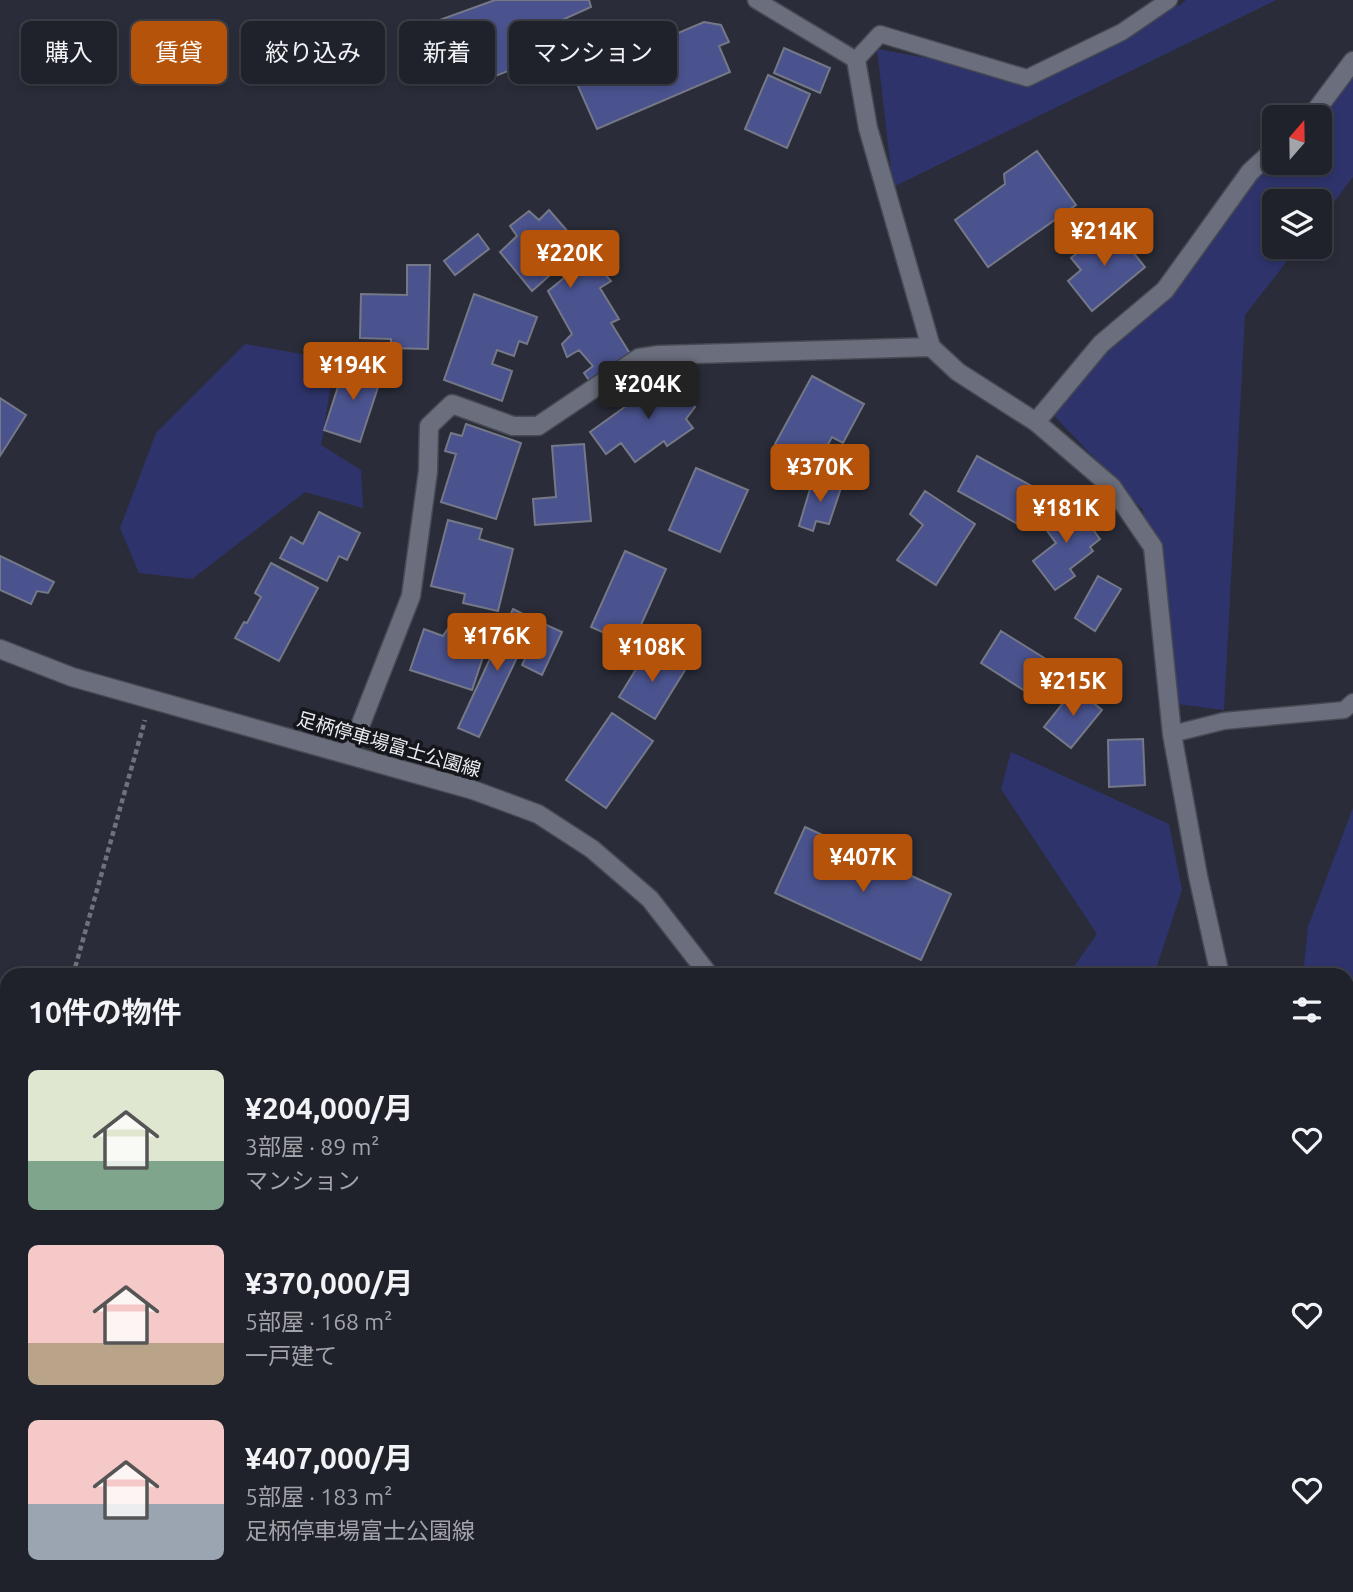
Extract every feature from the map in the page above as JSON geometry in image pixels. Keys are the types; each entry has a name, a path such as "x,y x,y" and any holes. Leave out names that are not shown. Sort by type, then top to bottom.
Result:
{"street":[{"path":"856,60 868,128 932,347 958,372 1035,422 1112,487 1153,547 1172,734 1198,876 1218,968"},
{"path":"1320,105 1353,61"},
{"path":"1035,422 1101,344 1166,290 1250,172 1262,161"},
{"path":"349,754 411,596 428,471 429,426 452,404 513,426 538,426 639,358 659,355 932,347"},
{"name":"足柄停車場富士公園線","path":"0,649 72,677 473,790 538,814 592,849 650,899 704,968"}],"lane":[{"path":"756,0 856,60 880,34 1027,78 1122,32 1169,0"},
{"path":"1172,734 1224,721 1344,710 1353,702"}],"path":[{"path":"75,968 151,699"}],"shaded area":[{"path":"1186,0 1276,0 893,187 877,49 1015,74 1180,5"},
{"path":"1353,61 1353,177 1332,204 1332,189 1262,189 1262,259 1289,259 1245,315 1224,710 1169,703 1143,510 1047,408 1262,165 1262,175 1332,175 1332,105 1327,105"},
{"path":"245,344 335,360 321,445 361,470 363,508 305,492 192,579 139,573 120,528 156,433"},
{"path":"1011,752 1169,824 1182,890 1156,968 1073,968 1097,934 1001,789"},
{"path":"1353,808 1353,968 1304,968 1308,927"}],"building":[{"path":"495,0 589,0 591,7 560,21 509,21 509,71 495,76 495,21 437,21"},
{"path":"704,22 721,25 729,42 719,46 730,72 597,129 577,84 677,84 677,33"},
{"path":"784,48 830,68 820,93 774,73"},
{"path":"768,75 810,94 787,148 745,129"},
{"path":"1037,151 1076,205 988,267 955,220 1005,184 1004,174"},
{"path":"549,210 611,281 600,288 619,319 611,323 632,357 591,383 584,373 593,366 579,350 567,357 562,344 572,334 548,291 564,278 544,249 536,256 550,275 532,291 500,252 517,236 510,226 529,211 539,220"},
{"path":"1111,225 1145,267 1092,311 1068,281 1081,270 1071,258"},
{"path":"478,234 489,249 455,275 444,261"},
{"path":"407,265 430,265 428,349 391,348 391,339 360,338 361,294 407,295"},
{"path":"474,294 537,317 527,344 519,341 514,356 497,350 492,364 512,371 502,401 444,380"},
{"path":"346,362 382,375 360,442 324,430"},
{"path":"671,374 695,407 686,419 693,428 667,446 664,441 635,462 621,443 606,454 590,432"},
{"path":"812,376 864,404 843,443 832,437 816,466 775,444"},
{"path":"0,398 26,415 0,456"},
{"path":"466,424 521,443 496,519 441,502 456,454 445,451 451,433 462,436"},
{"path":"584,444 591,521 535,525 533,499 556,497 552,446"},
{"path":"977,456 1046,494 1027,529 958,491"},
{"path":"696,468 748,490 720,552 669,530"},
{"path":"813,479 841,488 829,524 816,521 813,531 799,526"},
{"path":"925,491 975,524 936,585 897,560 923,525 910,514"},
{"path":"1070,499 1100,539 1090,547 1093,551 1070,569 1075,576 1055,590 1033,561 1056,543 1045,528 1057,518 1053,512"},
{"path":"319,512 360,533 347,560 339,556 327,581 280,558 291,537 303,544"},
{"path":"448,520 482,529 479,539 513,549 498,611 463,603 465,594 431,586"},
{"path":"625,551 666,569 632,645 591,627"},
{"path":"0,556 54,582 48,593 37,591 31,604 0,590"},
{"path":"271,563 318,588 279,661 235,638 244,622 247,623 261,597 255,593"},
{"path":"1098,576 1121,589 1095,631 1075,618"},
{"path":"513,609 535,620 479,737 458,728"},
{"path":"542,623 562,632 542,675 522,665"},
{"path":"449,627 489,639 472,690 410,670 424,629 443,636"},
{"path":"1001,631 1057,666 1036,698 981,663"},
{"path":"649,648 685,670 655,719 619,697"},
{"path":"1075,688 1102,710 1071,748 1044,727"},
{"path":"612,713 653,741 606,808 566,780"},
{"path":"1143,739 1145,785 1109,787 1108,740"},
{"path":"805,827 951,894 921,960 775,893"}]}
